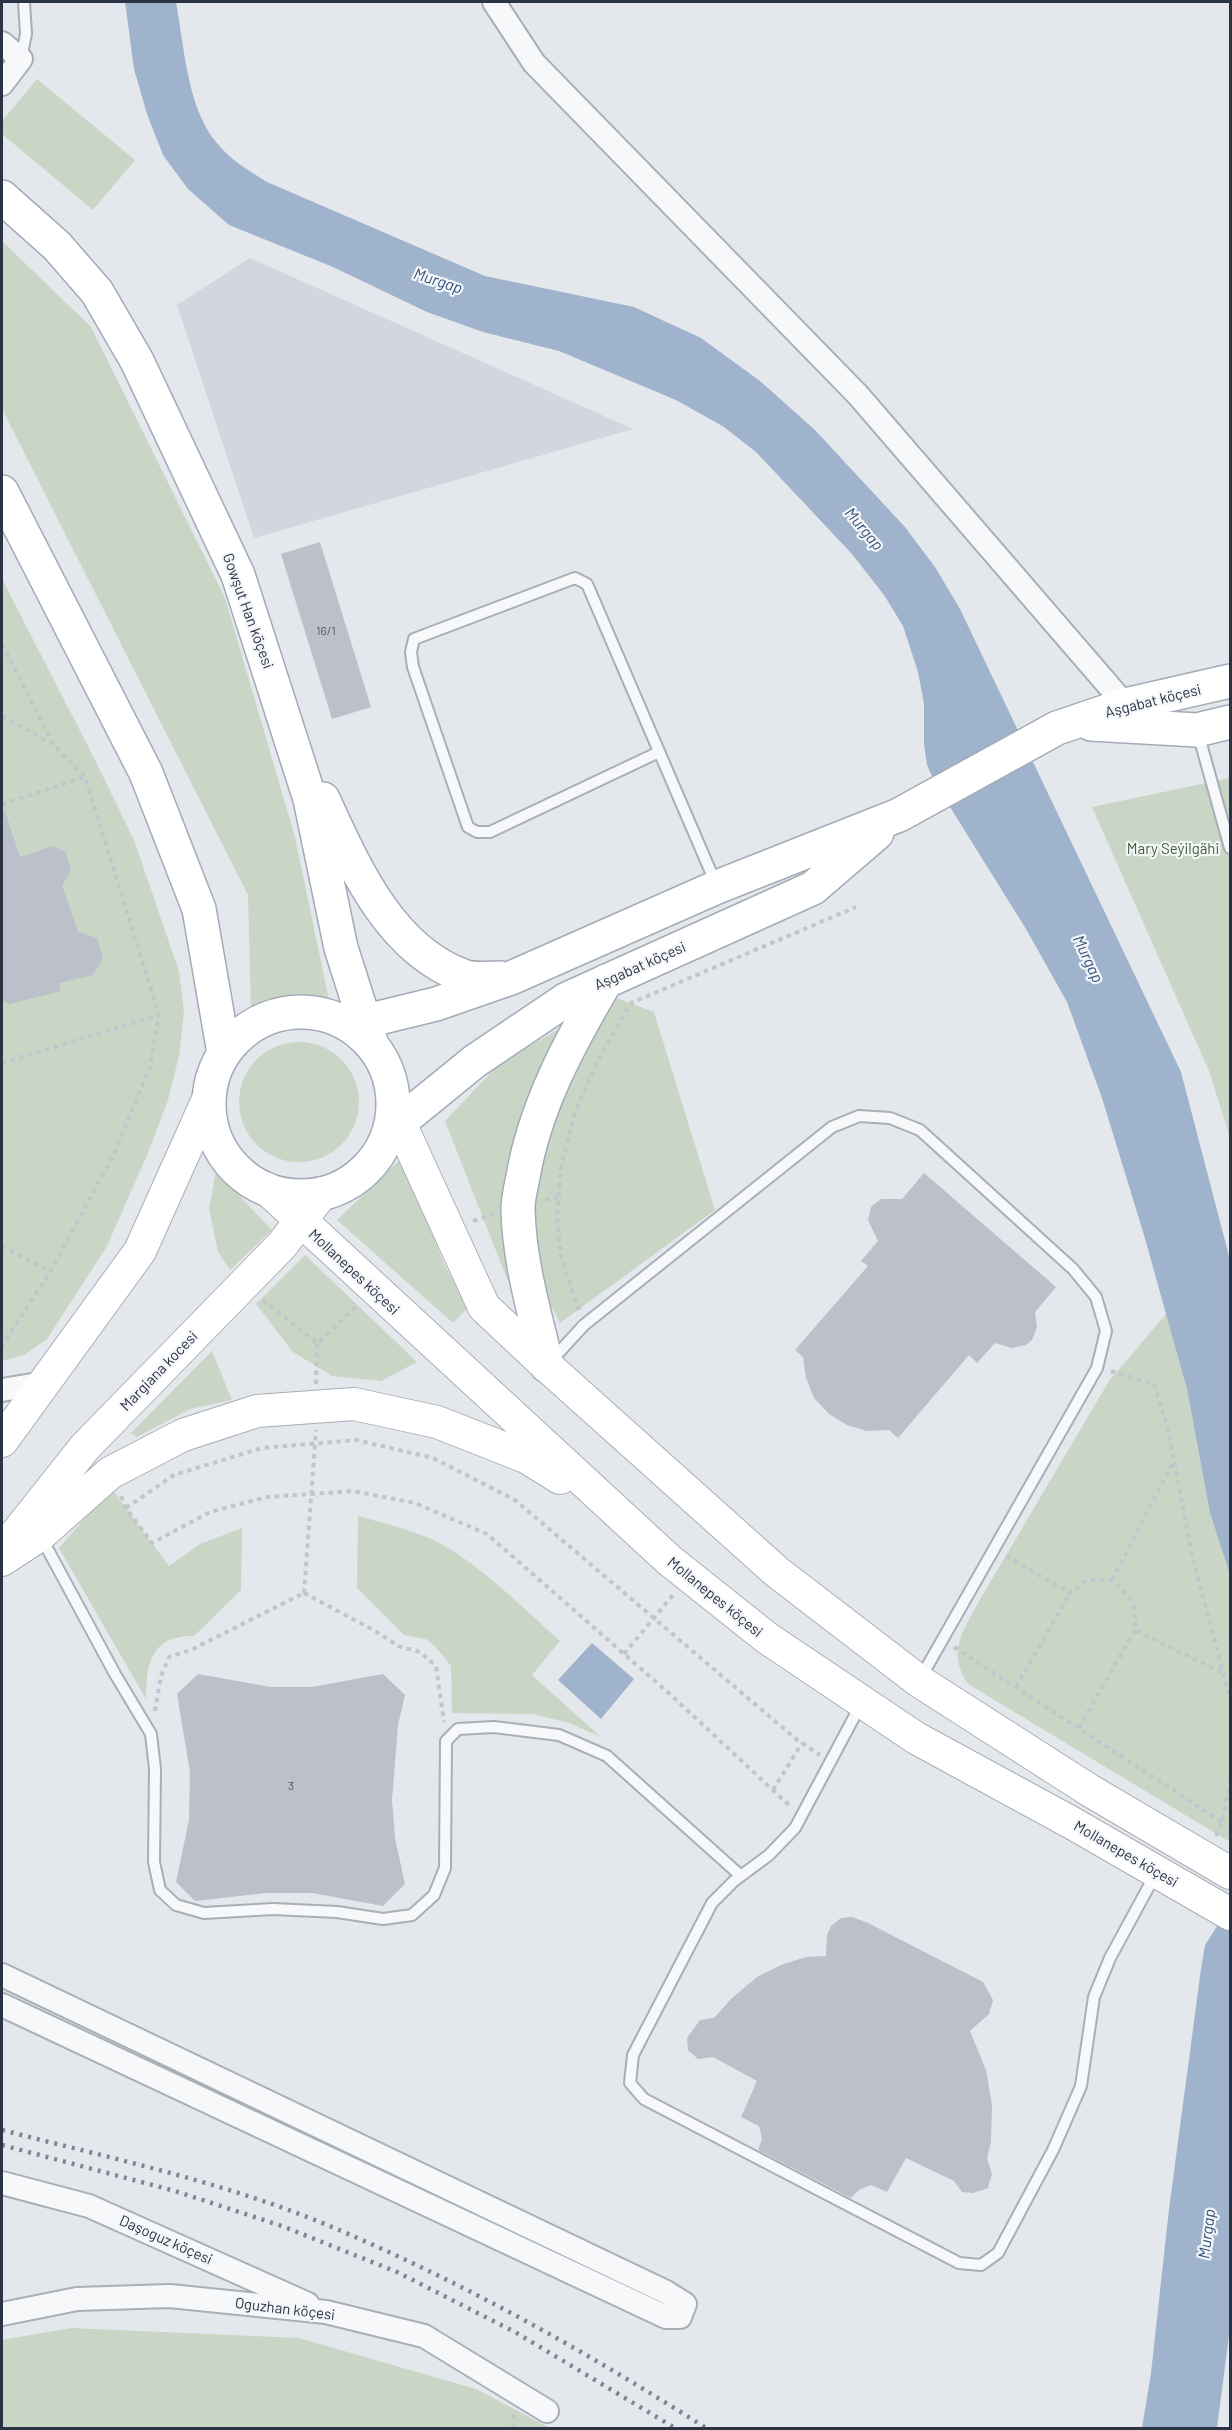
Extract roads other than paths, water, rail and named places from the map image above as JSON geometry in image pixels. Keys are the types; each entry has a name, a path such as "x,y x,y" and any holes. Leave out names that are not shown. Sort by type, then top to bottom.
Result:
{"main road":[{"name":"Gowşut Han köçesi","path":"2,197 57,246 98,292 137,361 238,574 310,799 341,948 362,1031"},
{"path":"2,492 146,773 199,909 224,1053"},
{"name":"Aşgabat köçesi","path":"394,1120 475,1061 567,999 813,888 899,815 929,797 1067,725 1135,716 1230,681"},
{"name":"Aşgabat köçesi","path":"1135,716 1197,730 1230,722"},
{"path":"292,739 344,844 390,922 412,946 465,978 511,978"},
{"name":"Aşgabat köçesi","path":"362,1031 511,978 717,887 899,815"},
{"path":"547,1366 521,1242 518,1206 526,1159 547,1093 578,1029 606,981"},
{"path":"295,1012 324,1015 362,1031 383,1063 391,1083 394,1120 379,1153 363,1171 344,1185 321,1193 294,1195 267,1190 242,1175 223,1153 211,1126 208,1097 213,1074 224,1053 243,1032 267,1018 295,1012"}],"street":[{"path":"494,2 534,63 858,395 1135,716"},
{"path":"2,43 21,59 2,84"},
{"path":"2,1441 140,1251 208,1097"},
{"path":"394,1120 484,1307 547,1366 777,1572 919,1680 1089,1791 1210,1860"},
{"name":"Mollanepes köçesi","path":"267,1190 689,1576 767,1638 916,1738 1072,1823 1230,1914"},
{"name":"Margiana kocesi","path":"2,1552 34,1526 85,1447 282,1245 321,1193"},
{"path":"2,1390 44,1383"},
{"path":"2,1560 34,1526 110,1473 183,1435 257,1411 354,1404 436,1422 526,1457 615,1509"},
{"path":"1072,1823 1089,1791"},
{"path":"2,1975 655,2287 686,2304 680,2317 666,2317 2,2005"},
{"path":"212,2105 222,2080"},
{"name":"Daşoguz köçesi","path":"2,2183 89,2206 326,2312"},
{"name":"Oguzhan köçesi","path":"2,2314 77,2299 170,2296 326,2312 424,2336 547,2411"}],"lane":[{"path":"21,59 26,34 24,2"},
{"path":"659,752 490,832 477,832 468,827 413,667 411,652 414,639 575,578 587,584 717,887"},
{"path":"1197,730 1230,846"},
{"path":"547,1366 584,1324 832,1127 859,1116 890,1118 920,1130 1073,1269 1096,1297 1106,1330 1097,1368 919,1680"},
{"path":"34,1526 115,1674 151,1734 155,1769 154,1862 160,1890 176,1905 204,1913 294,1910 337,1912 383,1919 412,1915 434,1895 444,1868 446,1742 458,1729 494,1727 559,1735 607,1756 741,1876"},
{"path":"862,1703 795,1828 769,1855 741,1876 712,1903 633,2055 630,2084 644,2099 958,2264 981,2265 998,2253 1053,2150 1081,2086 1094,1997 1110,1958 1156,1873"}],"water":[{"name":"Murgap","path":"125,2 176,2 188,75 206,128 227,154 246,169 267,182 485,276 634,307 701,338 760,381 815,430 905,527 935,567 960,609 1181,1072 1230,1260 1230,1575 1210,1513 1187,1389 1144,1235 1102,1098 1067,1002 1026,929 935,783 927,765 924,744 924,704 918,672 903,626 884,595 852,554 756,452 724,427 676,400 559,351 483,332 427,312 333,267 229,225 188,189 163,155 147,114 134,69"},
{"path":"592,1643 634,1679 601,1719 558,1680"},
{"name":"Murgap","path":"1230,1906 1230,2328 1217,2428 1142,2428 1151,2373 1169,2209 1205,1945"}],"railway":[{"path":"2,2130 199,2181 315,2220 416,2265 515,2315 612,2370 706,2428"},
{"path":"2,2145 175,2191 282,2226 397,2272 515,2332 675,2428"}],"park label":[{"name":"Mary Seýilgähi","path":"1173,849"}]}
